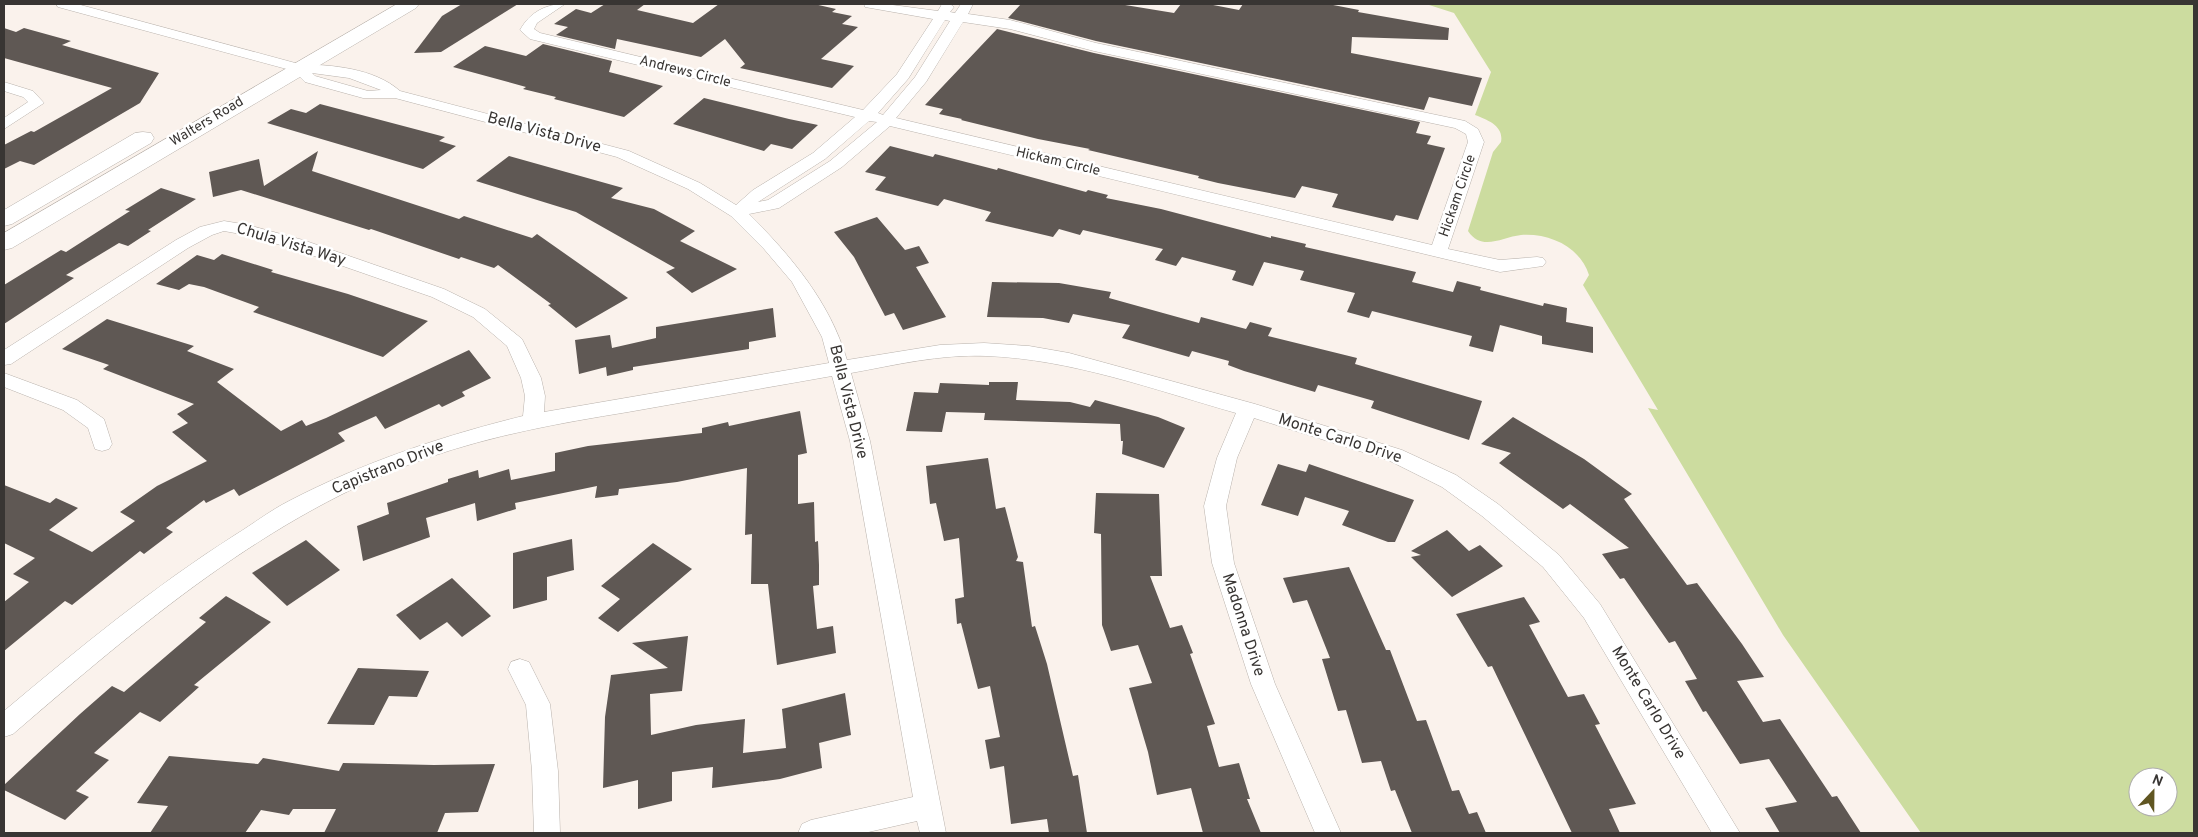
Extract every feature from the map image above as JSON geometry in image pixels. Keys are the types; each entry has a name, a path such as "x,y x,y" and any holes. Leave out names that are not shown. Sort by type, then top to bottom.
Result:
{"main road":[{"path":"345,21 378,4"},
{"name":"Walters Road","path":"4,243 297,59 410,4"},
{"name":"Walters Road","path":"4,219 275,62 297,59"}],"street":[{"name":"Andrews Circle","path":"559,4 532,21 527,30 535,36 886,121"},
{"path":"870,4 886,8 945,10 958,18"},
{"path":"737,212 773,204 806,185 836,164 886,121 921,79 967,4"},
{"path":"74,5 275,62"},
{"path":"737,212 759,193 819,156 866,116 903,76 945,10"},
{"name":"Hickam Circle","path":"886,121 1438,252 1476,142 1473,132 1460,124 1094,47 997,22 958,18"},
{"name":"Bella Vista Drive","path":"297,59 310,79 368,94 395,94 623,154 694,186 737,212 770,245 799,279 832,337 842,368 860,441 933,833"},
{"path":"4,86 28,94 37,103 4,124"},
{"name":"Chula Vista Way","path":"4,359 182,244 206,231 224,226 297,244 438,293 479,313 515,343 531,378 535,396 534,421"},
{"path":"1438,252 1500,266 1537,262"},
{"name":"Monte Carlo Drive","path":"842,368 940,351 984,349 1029,352 1069,360 1248,410 1396,455 1448,481 1490,510 1551,561 1592,612 1727,833"},
{"name":"Capistrano Drive","path":"4,726 119,628 210,562 296,507 372,472 418,454 534,421 842,368"},
{"path":"4,380 70,406 97,424 102,444"},
{"name":"Madonna Drive","path":"1248,410 1227,458 1215,506 1223,563 1263,684 1328,833"},
{"path":"520,669 538,704 546,771 547,833"},
{"path":"811,833 927,806"}],"green space":[{"path":"1426,4 2194,4 2194,833 1921,833 1783,635 1648,408 1658,410 1583,285 1589,275 1579,257 1562,244 1543,236 1521,235 1486,242 1480,241 1468,231 1493,152 1501,142 1498,128 1494,124 1475,115 1491,72 1454,13"}],"building":[{"path":"462,4 518,4 441,52 414,53 442,16"},
{"path":"605,4 645,4 637,10 693,23 719,4 814,4 836,9 832,12 852,16 842,24 858,27 821,59 854,66 832,88 740,68 745,64 725,39 701,57 617,39 615,49 556,35 568,27 554,24 576,9 591,13"},
{"path":"1021,4 1119,4 1174,13 1181,4 1208,4 1239,10 1243,4 1328,4 1359,10 1358,12 1449,28 1448,40 1352,37 1351,53 1482,78 1472,106 1429,97 1424,110 1096,41 1008,18"},
{"path":"4,28 16,32 24,28 71,41 62,45 159,73 140,103 34,165 20,161 4,169 4,145 31,131 34,132 112,88 4,58"},
{"path":"997,29 1094,53 1420,122 1416,133 1431,136 1427,144 1445,148 1418,220 1396,215 1393,221 1332,207 1338,194 1302,186 1295,198 1218,183 1198,178 1199,176 1088,150 1090,149 1038,139 961,120 939,114 943,109 925,105"},
{"path":"543,44 612,61 609,72 663,86 624,117 554,99 556,97 523,89 526,87 453,67 485,46 526,56"},
{"path":"704,98 818,125 792,149 771,144 764,151 673,124"},
{"path":"320,104 445,137 439,141 456,146 423,169 267,123 291,109 306,113"},
{"path":"890,146 933,157 935,154 997,170 998,168 1086,192 1088,190 1108,195 1106,198 1161,209 1271,238 1271,236 1306,244 1305,247 1416,272 1412,282 1453,292 1457,281 1481,287 1480,290 1543,306 1544,303 1567,308 1566,322 1593,327 1593,353 1542,344 1542,336 1500,325 1493,352 1469,346 1472,336 1372,311 1369,318 1347,312 1355,293 1300,280 1304,271 1264,262 1253,286 1232,280 1236,271 1182,257 1176,266 1155,260 1163,249 1083,230 1080,235 1059,229 1053,237 985,221 991,212 944,199 938,206 875,190 886,177 865,172"},
{"path":"318,151 312,171 459,219 464,216 532,238 537,234 628,298 576,328 548,305 551,304 498,265 494,268 461,257 459,259 371,229 369,230 241,190 213,197 209,172 259,159 264,186"},
{"path":"509,156 623,188 611,198 654,209 695,231 680,241 737,269 692,293 666,272 675,268 576,212 476,181"},
{"path":"161,188 196,199 148,230 151,231 128,246 119,243 66,275 74,278 4,324 4,285 61,250 66,252 130,211 125,210"},
{"path":"877,217 905,250 919,246 929,263 916,267 946,317 903,330 894,313 885,316 854,257 834,232"},
{"path":"222,254 273,270 271,272 348,294 428,321 383,357 253,312 259,307 204,287 189,284 179,290 156,284 197,255 214,260"},
{"path":"992,282 1059,283 1111,292 1109,298 1199,323 1201,317 1246,329 1250,322 1272,328 1268,336 1357,358 1355,364 1482,401 1469,440 1371,408 1374,401 1318,385 1315,392 1244,371 1228,365 1229,361 1192,351 1189,357 1122,338 1130,325 1073,314 1069,323 1043,318 987,317"},
{"path":"773,308 776,337 749,342 749,349 633,367 633,370 607,376 606,367 579,374 575,340 610,335 612,348 656,338 656,327"},
{"path":"107,319 194,346 187,351 234,369 217,382 281,431 302,420 306,426 326,418 469,350 491,378 462,392 465,396 442,407 439,404 385,429 376,416 338,433 345,441 239,496 234,489 206,503 204,500 166,528 173,532 144,554 140,551 72,605 65,601 4,651 4,602 29,582 13,574 35,558 4,543 4,485 50,503 56,498 78,508 49,530 92,552 135,521 120,512 157,486 207,461 172,432 188,423 177,414 194,404 103,369 109,365 62,349"},
{"path":"989,382 1018,382 1016,400 1070,402 1090,407 1095,400 1158,417 1185,428 1164,468 1122,454 1123,441 1121,441 1120,424 984,420 985,413 946,412 942,432 906,431 914,392 938,393 940,383 989,385"},
{"path":"800,411 807,453 798,455 798,504 814,502 815,542 818,541 819,565 819,585 813,586 817,629 833,626 836,653 777,665 768,584 751,584 752,534 745,535 747,468 677,482 619,489 618,495 595,498 597,486 515,503 516,509 477,521 475,503 426,518 430,537 363,561 357,526 389,514 387,503 448,482 448,479 478,470 479,478 509,469 511,480 555,471 555,453 588,446 702,433 702,428 728,422 729,426"},
{"path":"1513,417 1584,459 1632,494 1624,499 1687,585 1697,583 1764,677 1737,681 1763,722 1780,719 1832,797 1837,796 1861,833 1780,833 1765,808 1797,802 1769,759 1740,764 1706,711 1703,712 1685,681 1697,679 1675,641 1669,643 1624,578 1620,579 1602,554 1629,548 1570,504 1563,509 1499,463 1511,453 1481,444"},
{"path":"988,458 996,509 1005,507 1018,557 1016,561 1023,562 1032,627 1035,626 1047,664 1073,776 1078,775 1087,833 1049,833 1047,819 1011,824 1004,766 990,769 985,740 1000,737 990,686 978,689 961,623 957,624 955,599 964,597 959,538 944,541 936,503 930,504 926,466"},
{"path":"1278,464 1306,472 1309,464 1414,500 1395,542 1388,542 1342,525 1349,511 1305,497 1298,516 1261,505"},
{"path":"1096,493 1159,494 1162,576 1150,576 1170,628 1182,625 1193,653 1190,654 1215,724 1207,726 1219,767 1239,763 1250,799 1247,799 1261,833 1203,833 1191,788 1157,795 1148,752 1129,688 1152,683 1138,645 1111,651 1102,625 1101,534 1094,533"},
{"path":"1447,530 1469,551 1480,545 1503,566 1452,597 1411,557 1421,555 1411,551"},
{"path":"572,539 574,570 547,577 547,600 513,609 513,553"},
{"path":"306,540 340,570 287,606 252,573"},
{"path":"653,543 692,569 618,632 598,618 620,599 601,586"},
{"path":"1349,567 1386,650 1390,650 1417,721 1426,720 1452,791 1459,790 1469,814 1477,812 1486,833 1412,833 1395,790 1391,791 1381,761 1362,763 1346,710 1338,711 1322,659 1330,658 1307,600 1293,603 1283,578"},
{"path":"452,578 491,616 462,637 447,622 420,640 396,615"},
{"path":"226,596 271,622 194,685 199,687 160,722 140,712 94,753 109,760 76,791 89,797 65,820 4,790 4,785 112,686 124,692 206,622 199,618"},
{"path":"1524,597 1540,622 1529,625 1568,697 1584,694 1600,724 1595,725 1636,804 1609,809 1620,833 1572,833 1492,666 1488,667 1456,614"},
{"path":"688,636 682,691 650,694 651,735 696,725 745,719 743,753 786,748 782,709 845,693 851,735 819,743 822,768 780,779 712,788 713,767 672,772 672,801 638,809 638,780 603,788 605,717 611,675 668,668 632,643"},
{"path":"358,668 429,671 417,697 389,696 374,725 327,724"},
{"path":"169,756 258,764 263,758 339,771 343,763 495,764 478,812 445,813 437,833 324,833 336,809 293,809 289,815 261,810 245,833 150,833 168,806 137,803"}]}
